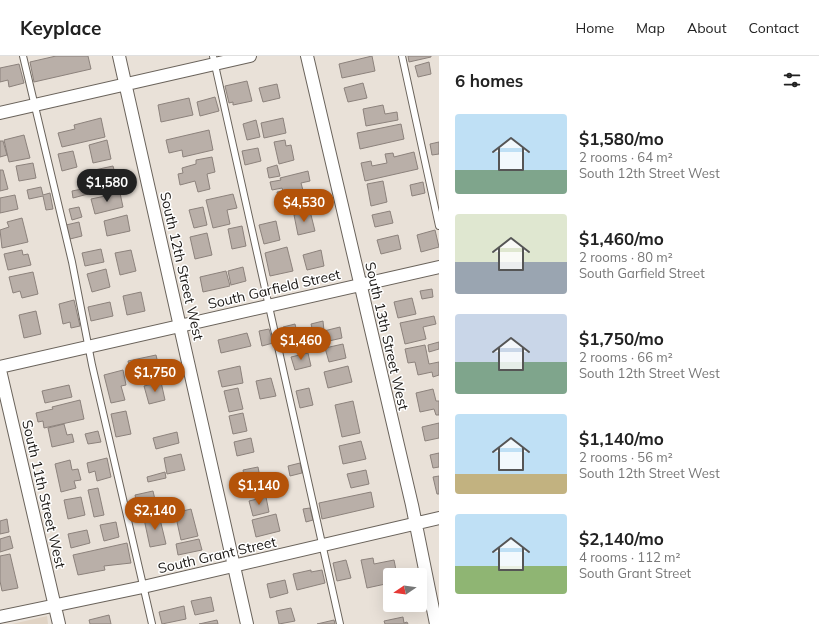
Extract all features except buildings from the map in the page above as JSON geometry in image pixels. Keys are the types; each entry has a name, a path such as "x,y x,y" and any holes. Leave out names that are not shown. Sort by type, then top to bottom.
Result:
{"street":[{"name":"South 12th Street West","path":"119,56 247,624"},
{"path":"0,113 214,60 250,56"},
{"name":"South 13th Street West","path":"306,56 415,523 436,624"},
{"name":"South Garfield Street","path":"0,369 359,284 439,267"},
{"name":"South 11th Street West","path":"0,369 59,624"},
{"name":"South Grant Street","path":"0,617 143,588 439,518"}],"lane":[{"path":"23,56 72,262 90,347 92,365 152,624"},
{"path":"402,56 439,226"},
{"path":"214,60 340,624"}],"shaded area":[{"path":"47,616 48,624 12,624"}]}
